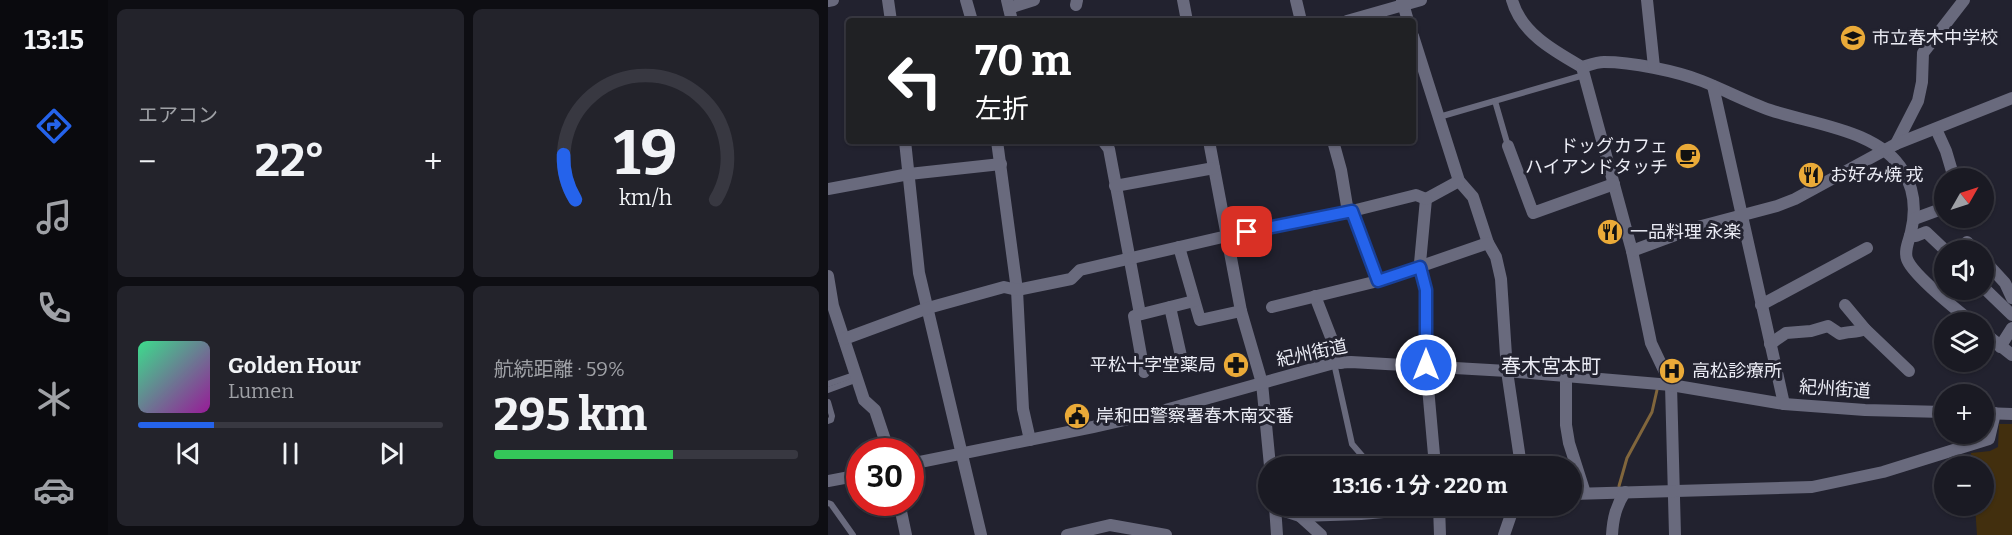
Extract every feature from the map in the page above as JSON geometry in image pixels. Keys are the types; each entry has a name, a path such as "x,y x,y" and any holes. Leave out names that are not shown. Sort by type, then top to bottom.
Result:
{"street":[{"path":"828,1 833,0"},
{"path":"888,0 891,18"},
{"path":"966,0 971,18"},
{"path":"1008,4 1034,0"},
{"path":"1183,0 1186,18"},
{"path":"1296,0 1300,18"},
{"path":"1356,18 1403,3 1421,0"},
{"path":"1512,0 1514,8 1539,40 1583,71 1632,251 1651,343 1671,385 1676,535"},
{"path":"1647,0 1654,68"},
{"path":"1896,144 1918,101 1922,81 1923,53 1964,0"},
{"path":"1403,3 1407,18"},
{"path":"1416,47 1459,182 1473,197 1488,243 1496,257 1501,279 1507,371 1520,456"},
{"path":"1583,71 1602,62 1654,68 1700,80 1769,110 1854,134 1876,143 1894,158 1904,171 1914,195 1914,219 1905,253 1908,262 1934,284"},
{"path":"1713,86 1784,404"},
{"path":"1632,251 1694,228 1795,199 1896,144 2012,98"},
{"path":"1936,129 1951,168"},
{"path":"905,144 919,273 981,535"},
{"path":"998,144 1017,290 1023,410 1030,440"},
{"path":"1105,144 1108,149 1140,314"},
{"path":"1210,144 1241,311 1262,383 1269,456"},
{"path":"1334,144 1350,211 1378,281"},
{"path":"1508,146 1533,213 1614,184"},
{"path":"828,189 909,174 1001,164"},
{"path":"1115,186 1214,168"},
{"path":"844,339 928,308 1005,287 1017,290 1071,279 1080,270 1416,195 1426,199 1459,182"},
{"path":"1426,199 1420,267 1426,290 1426,365 1434,456"},
{"path":"1914,219 1934,212"},
{"path":"1910,236 1926,232 1934,240"},
{"path":"1272,307 1378,281 1488,243"},
{"path":"1179,247 1200,320 1241,311"},
{"path":"1761,305 1867,248"},
{"path":"1994,272 2005,283 2012,298"},
{"path":"828,276 833,306 855,378 864,400 875,410 884,438"},
{"path":"1315,296 1337,363"},
{"path":"1994,298 2012,315"},
{"path":"1951,300 1962,312"},
{"path":"1144,372 1134,316 1194,301"},
{"path":"1845,305 1864,329 1910,371"},
{"path":"1170,307 1181,356"},
{"path":"1770,344 1786,333 1810,332 1828,326 1840,334 1855,333 1864,329"},
{"path":"2000,347 2012,328"},
{"path":"1994,342 2012,355"},
{"name":"紀州街道","path":"924,461 1151,414 1337,363 1365,361 1671,385 1784,404 1865,410 1934,412"},
{"path":"1566,376 1566,425 1569,443 1585,493"},
{"path":"1994,413 2011,413"},
{"path":"1582,493 1812,488 1883,472 1973,444"},
{"path":"828,481 846,478"},
{"path":"1612,535 1617,505 1625,492"},
{"path":"902,516 906,535"},
{"path":"1276,516 1277,535"},
{"path":"1300,516 1321,535"},
{"path":"1439,516 1440,535"},
{"path":"1504,535 1511,516"},
{"path":"1072,534 1110,525 1166,535"}],"lane":[{"path":"1438,117 1495,101 1583,71"},
{"path":"1495,101 1508,146"},
{"path":"1337,363 1352,444 1363,456"},
{"path":"828,384 855,378"},
{"path":"828,390 855,378"},
{"path":"828,402 832,416 828,421"},
{"path":"828,503 853,535"}],"shaded area":[{"path":"1999,424 2012,424 2012,535 1977,535 1976,516 1994,516 1994,456 1971,456 1971,453 1990,451 1998,447"}],"waterway":[{"path":"1619,486 1627,458 1652,412 1657,390"}],"place":[{"name":"市立春木中学校","path":"1853,38"},
{"name":"ドッグカフェ ハイアンドタッチ","path":"1688,156"},
{"name":"お好み焼 戎","path":"1811,175"},
{"name":"一品料理 永楽","path":"1610,232"},
{"name":"平松十字堂薬局","path":"1236,365"},
{"name":"高松診療所","path":"1672,371"},
{"name":"岸和田警察署春木南交番","path":"1077,416"}],"district":[{"name":"春木宮本町","path":"1551,366"}],"route":[{"path":"1247,232 1352,211 1378,281 1420,267 1426,290 1426,365"}]}
